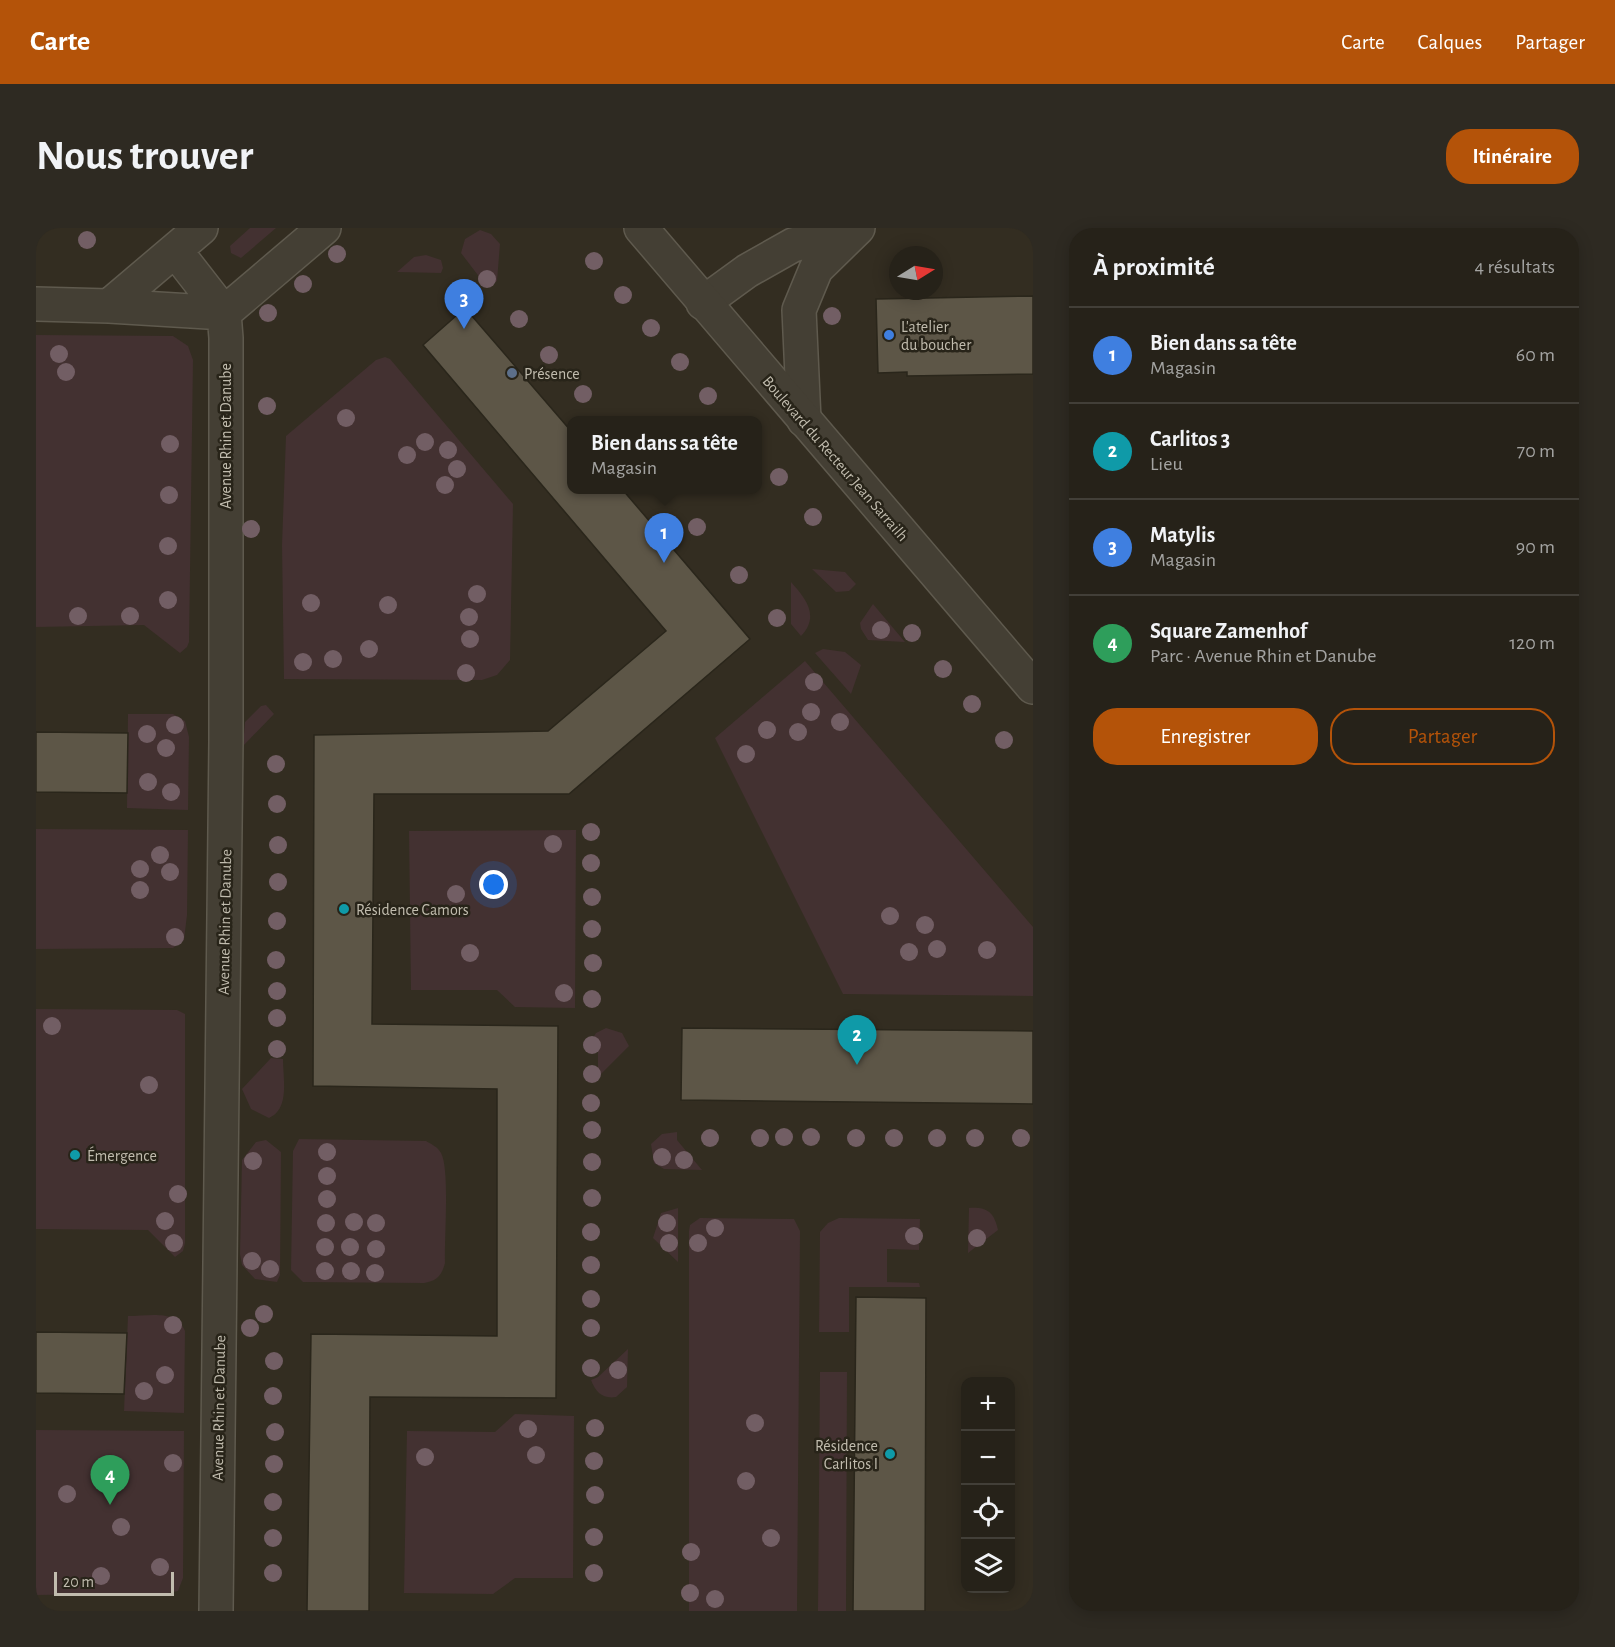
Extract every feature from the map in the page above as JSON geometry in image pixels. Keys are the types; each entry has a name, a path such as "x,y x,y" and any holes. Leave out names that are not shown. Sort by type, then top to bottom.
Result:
{"street":[{"path":"110,306 201,228"},
{"path":"36,304 110,306 224,314 324,228"},
{"name":"Boulevard du Recteur Jean Sarrailh","path":"646,228 704,303 1033,687"},
{"path":"704,303 747,271 793,245 856,228"},
{"path":"804,420 800,310 816,269 856,228"},
{"path":"175,250 224,314"},
{"name":"Avenue Rhin et Danube","path":"216,1611 226,741 224,314"}],"shaded area":[{"path":"250,228 276,228 241,258 231,253 230,246"},
{"path":"480,230 491,234 500,244 497,281 487,287 461,253 465,239"},
{"path":"426,255 441,260 443,268 441,273 397,272 414,257"},
{"path":"36,335 173,336 188,346 193,360 189,642 180,653 144,625 36,627"},
{"path":"385,357 390,359 513,504 510,660 497,675 482,680 284,679 282,545 286,436 376,360"},
{"path":"812,569 845,572 856,584 849,591 836,592"},
{"path":"791,582 809,608 810,622 801,636 791,624"},
{"path":"873,604 905,642 868,640 860,623"},
{"path":"823,649 845,652 861,665 851,694 815,653"},
{"path":"805,661 1033,927 1033,996 843,994 715,738"},
{"path":"266,705 274,714 243,746 245,722 261,706"},
{"path":"128,714 173,714 185,721 189,737 188,810 127,808"},
{"path":"36,829 188,830 187,915 184,940 173,948 36,949"},
{"path":"576,830 575,1008 515,1007 497,990 411,990 409,831"},
{"path":"36,1009 177,1010 185,1014 185,1243 183,1251 175,1257 148,1230 36,1229"},
{"path":"606,1028 622,1033 629,1046 598,1077 598,1043 591,1041 596,1033"},
{"path":"271,1058 283,1059 284,1093 280,1108 269,1118 251,1109 242,1089"},
{"path":"677,1132 677,1140 702,1170 664,1169 654,1163 651,1144 662,1134"},
{"path":"299,1139 426,1141 438,1149 444,1161 446,1205 445,1263 438,1277 424,1283 303,1282 291,1270 293,1151"},
{"path":"266,1140 281,1152 280,1275 277,1282 255,1279 242,1265 240,1254 242,1160 256,1142"},
{"path":"678,1208 678,1262 653,1238 661,1213"},
{"path":"969,1208 980,1208 992,1214 998,1230 968,1253"},
{"path":"700,1218 794,1219 800,1231 797,1611 689,1611 689,1231 690,1225"},
{"path":"839,1218 920,1219 919,1250 887,1249 887,1282 919,1283 920,1287 849,1287 849,1332 819,1332 820,1232 828,1223"},
{"path":"161,1315 176,1319 181,1324 185,1331 184,1413 124,1411 128,1316"},
{"path":"628,1349 627,1387 616,1397 604,1396 598,1392 591,1380 598,1377"},
{"path":"820,1372 847,1372 846,1611 818,1611"},
{"path":"515,1414 574,1416 573,1578 515,1578 493,1594 404,1593 407,1431 495,1432"},
{"path":"36,1430 184,1431 183,1578 178,1591 36,1595"}],"building":[{"path":"1033,296 1033,374 907,376 907,372 878,373 876,299 943,300 943,298"},
{"name":"Résidence Camors","path":"465,308 567,426 567,494 626,494 750,639 569,794 374,794 372,1024 558,1026 556,1398 370,1397 369,1611 307,1611 311,1334 497,1336 497,1089 313,1086 314,735 548,731 666,631 423,345"},
{"path":"36,732 128,733 127,793 36,792"},
{"path":"682,1028 1033,1031 1033,1104 681,1100"},
{"name":"Résidence Carlitos I","path":"856,1297 926,1298 925,1611 853,1611"},
{"path":"36,1332 127,1333 124,1394 36,1393"}],"place":[{"name":"Matylis","path":"464,329"},
{"name":"L'atelier du boucher","path":"889,335"},
{"name":"Présence","path":"512,373"},
{"name":"Bien dans sa tête","path":"664,563"},
{"name":"Résidence Camors","path":"344,909"},
{"name":"Carlitos 3","path":"857,1065"},
{"name":"Émergence","path":"75,1155"},
{"name":"Résidence Carlitos I","path":"890,1454"},
{"name":"Square Zamenhof","path":"110,1505"}]}
